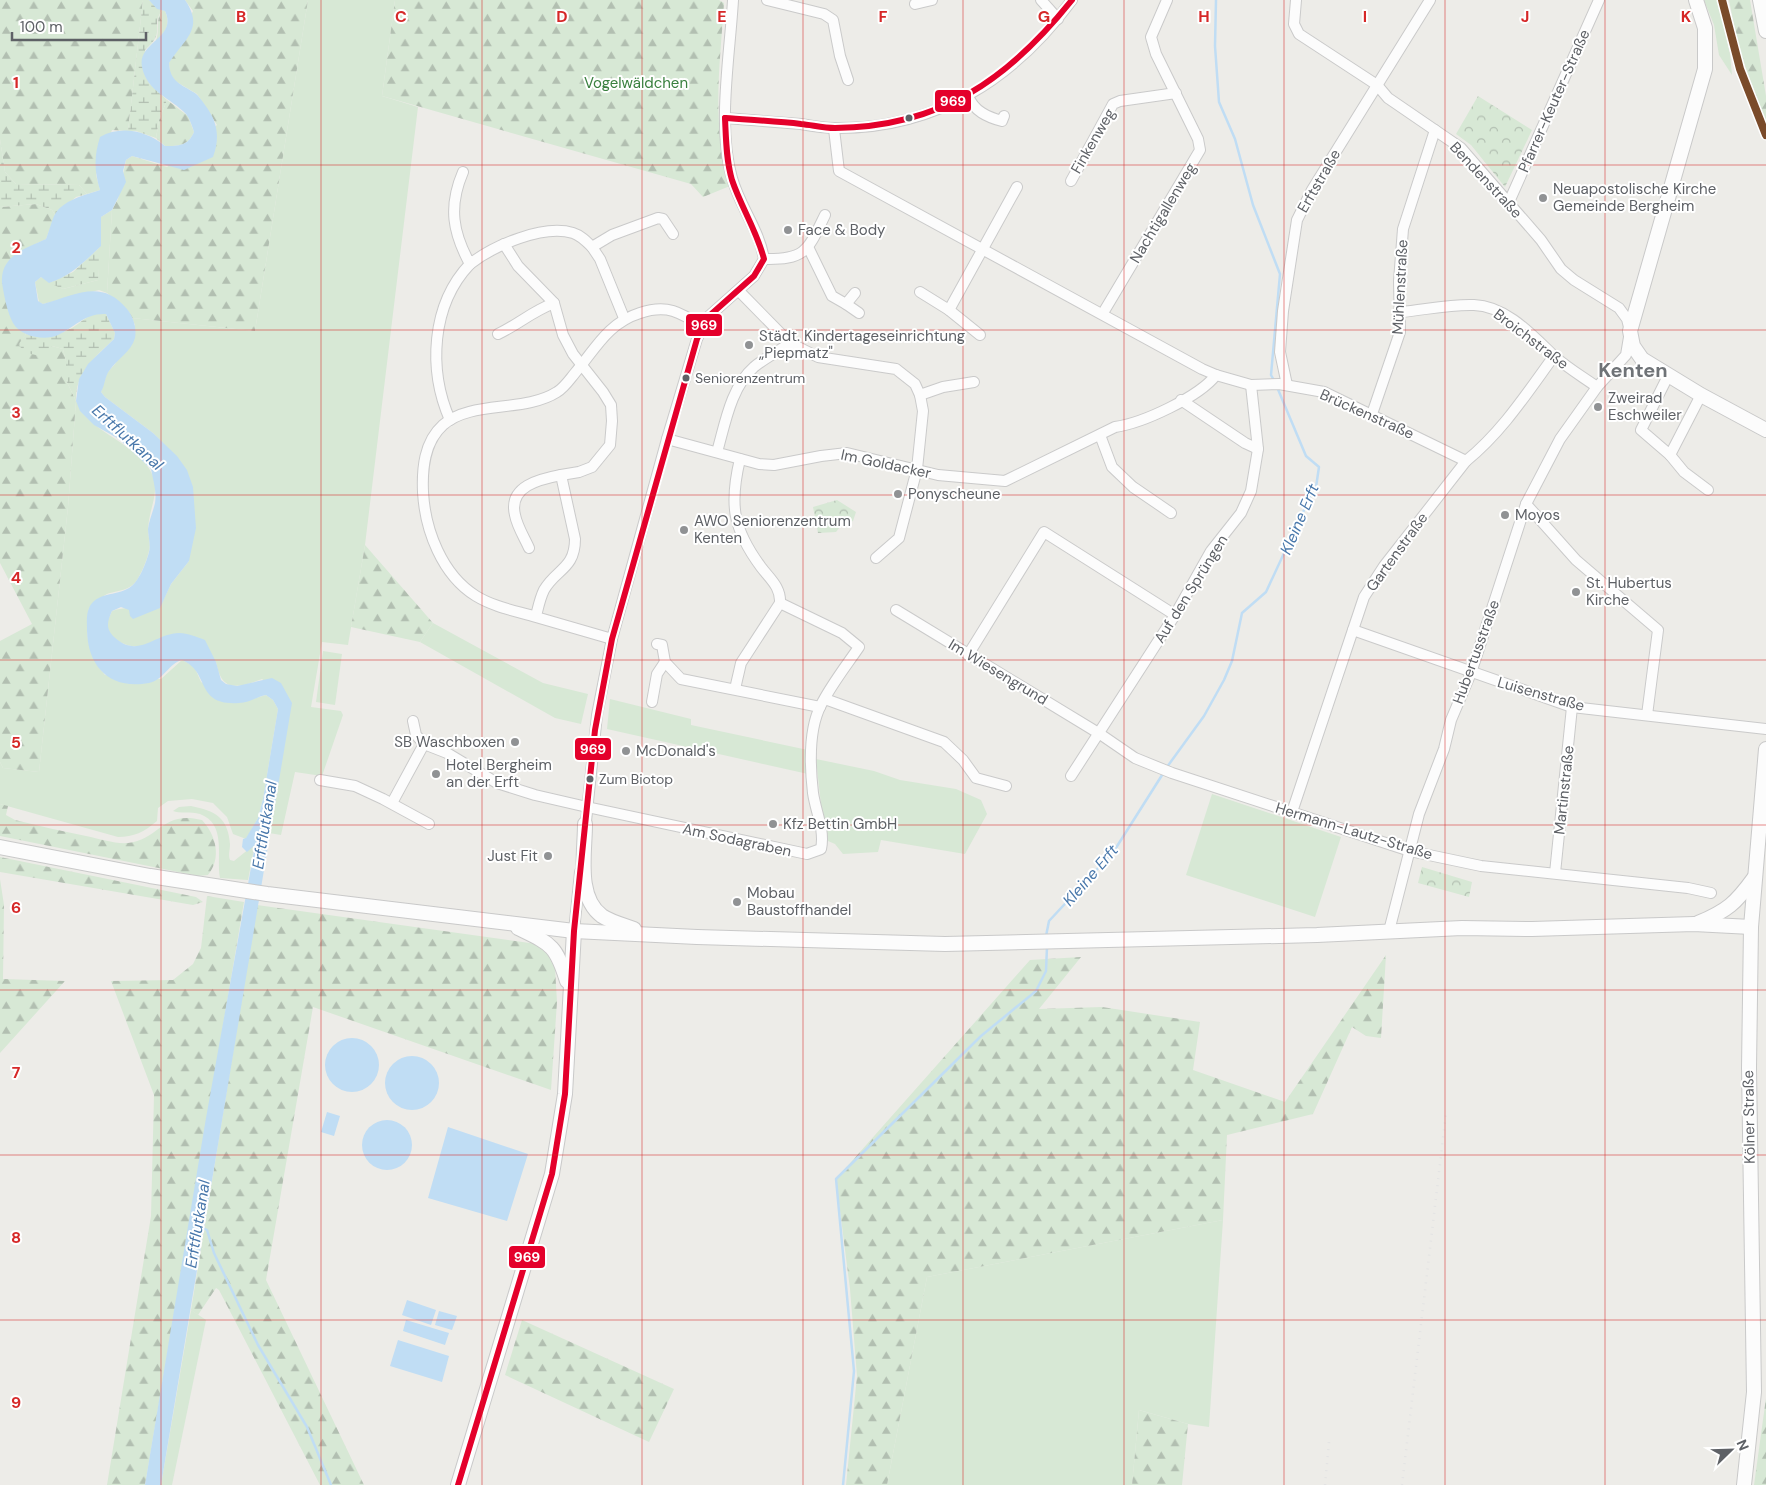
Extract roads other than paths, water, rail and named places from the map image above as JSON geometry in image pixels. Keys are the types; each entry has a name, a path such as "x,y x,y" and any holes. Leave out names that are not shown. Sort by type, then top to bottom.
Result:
{"main road":[{"path":"1696,0 1705,28 1705,69 1630,331 1637,354 1668,376 1766,430"},
{"path":"1760,0 1766,31"},
{"name":"Kölner Straße","path":"1744,1485 1754,1392 1748,1068 1751,927 1766,749"},
{"path":"585,824 586,876 589,902 611,921 652,934"},
{"path":"0,847 150,876 238,890 574,931 945,944 1694,924 1751,927"},
{"path":"1694,924 1728,908 1740,898 1755,878"},
{"path":"510,924 552,946 560,960 570,991"},
{"path":"458,1485 552,1174 565,1094 574,931"}],"street":[{"path":"574,931 597,715 612,639 667,439 703,327 708,317 754,276 764,259 757,231 732,179 726,139 733,0"},
{"path":"767,0 824,14 833,20 840,56 848,80"},
{"path":"915,4 932,0"},
{"path":"1041,0 1058,19"},
{"path":"726,118 834,128 866,127 917,118 968,96 1001,74 1049,30 1072,0"},
{"name":"Nachtigallenweg","path":"1103,313 1200,150 1198,139 1156,54 1151,37 1167,0"},
{"name":"Bendenstraße","path":"1296,0 1294,24 1299,34 1377,85 1388,98 1460,148 1509,202 1561,269 1574,280 1619,308 1627,320 1630,331"},
{"name":"Erftstraße","path":"1283,385 1280,352 1297,220 1312,190 1430,0"},
{"name":"Pfarrer-Keuter-Straße","path":"1509,202 1599,0"},
{"name":"Finkenweg","path":"1071,181 1114,104 1120,101 1176,93"},
{"path":"968,96 972,106 987,116 1002,121 1004,116"},
{"name":"Brückenstraße","path":"834,128 839,171 983,251 1103,313 1216,375 1251,384 1283,385 1324,392 1466,461"},
{"name":"Mühlenstraße","path":"1372,414 1400,332 1399,281 1403,229 1436,130"},
{"path":"463,172 458,187 454,222 458,242 470,264"},
{"path":"949,310 1017,187"},
{"path":"764,259 790,258 809,249 825,215"},
{"path":"592,247 612,235 653,219 663,219 674,234"},
{"path":"450,420 437,377 440,329 445,300 455,282 470,264 485,253 504,244 545,232 562,230 582,238 592,247 600,259 624,318"},
{"path":"504,244 518,266 554,303 567,345 611,405 610,445 592,467 579,472 526,484 515,498 514,514 529,548"},
{"path":"809,249 832,296 859,313"},
{"path":"739,291 790,343 818,357 896,369 915,384 920,395 923,411 918,469 899,538 876,558"},
{"path":"846,304 855,292"},
{"path":"920,292 949,310 980,335"},
{"path":"498,334 512,327 532,312 554,303"},
{"name":"Broichstraße","path":"1401,312 1474,305 1491,308 1506,316 1542,343 1554,356 1597,387"},
{"path":"612,639 506,609 476,596 448,569 440,556 425,510 423,469 432,438 450,420 466,414 542,399 558,392 603,337 624,318 661,308 675,311 703,327"},
{"name":"Hubertusstraße","path":"1389,931 1419,814 1444,749 1451,720 1471,673 1526,504 1560,439 1597,387 1626,355 1630,331"},
{"path":"717,452 731,405 742,380 755,366 790,343"},
{"name":"Gartenstraße","path":"1292,812 1364,597 1384,566 1466,461 1503,424 1554,356"},
{"name":"Im Goldacker","path":"667,439 740,460 774,466 821,456 847,453 938,475 1005,481 1115,427 1132,424 1181,400 1209,384 1216,375"},
{"path":"1668,376 1641,430 1670,455 1684,472 1708,490"},
{"path":"920,395 943,387 974,382"},
{"name":"Auf den Sprüngen","path":"1071,776 1100,734 1175,614 1211,551 1241,513 1251,491 1258,449 1251,384"},
{"path":"1670,455 1701,395"},
{"path":"1181,400 1245,443 1258,449"},
{"path":"1100,435 1112,467 1133,487 1171,514"},
{"path":"735,689 741,663 780,603 780,594 777,587 748,549 736,524 733,512 734,485 740,460"},
{"path":"536,616 543,591 565,569 574,556 575,539 561,475"},
{"path":"1526,504 1576,560 1658,630 1647,715"},
{"path":"968,655 1044,532 1175,614"},
{"name":"Am Sodagraben","path":"587,807 786,851 806,854 821,849 824,836 815,805 811,777 813,735 822,703 859,647 842,633 780,603"},
{"name":"Im Wiesengrund","path":"896,610 1100,734"},
{"name":"Luisenstraße","path":"1353,630 1572,707 1766,729"},
{"path":"657,644 662,645 665,662 681,678 822,703 944,742 963,760 976,778 1006,786"},
{"path":"652,702 657,674 665,662"},
{"name":"Martinstraße","path":"1555,873 1572,707"},
{"path":"413,721 416,735 424,744 447,753 497,783 534,795 587,807"},
{"name":"Hermann-Lautz-Straße","path":"1100,734 1135,758 1155,767 1410,851 1481,866 1688,888 1711,893"},
{"path":"392,803 424,744"},
{"path":"320,780 355,786 392,803 429,824"}],"water":[{"name":"Erftflutkanal","path":"149,0 185,0 191,10 193,26 186,40 169,63 172,74 177,82 198,96 213,118 217,130 217,143 213,157 184,170 132,156 126,160 123,171 126,182 112,210 101,217 101,246 77,268 57,280 49,283 41,277 35,282 38,301 43,304 77,293 98,291 118,300 127,309 134,322 135,338 127,351 108,373 101,392 153,433 177,456 187,470 193,487 196,528 189,561 171,584 160,608 133,619 130,616 129,610 121,607 112,611 108,624 110,633 122,643 130,646 146,644 170,634 179,633 189,634 205,640 216,662 221,680 226,684 237,686 272,678 281,683 292,703 161,1485 145,1485 206,1118 255,845 247,852 242,847 243,839 246,838 258,818 278,709 273,700 266,695 243,703 225,703 215,699 204,687 197,672 191,665 182,660 173,664 159,679 149,683 135,684 123,683 113,679 104,674 97,666 88,644 88,611 96,599 133,585 144,567 150,549 148,529 155,503 151,469 119,439 94,425 80,411 76,401 79,379 88,364 114,339 115,333 106,314 86,318 53,337 40,338 27,335 13,323 7,309 2,283 5,266 10,259 23,249 46,239 54,216 62,206 74,199 100,190 96,163 100,137 116,131 134,131 142,133 165,146 175,146 186,143 192,137 194,132 187,116 180,108 154,89 145,76 142,67 142,59 145,52 162,34 168,20 165,11 157,9"},
{"path":"352,1038 362,1040 371,1046 377,1055 379,1065 377,1075 371,1084 362,1090 352,1092 342,1090 333,1084 327,1075 325,1065 327,1055 333,1046 342,1040"},
{"path":"412,1056 422,1058 431,1064 437,1073 439,1083 437,1093 431,1102 422,1108 412,1110 402,1108 393,1102 387,1093 385,1083 387,1073 393,1064 402,1058"},
{"path":"327,1112 340,1116 334,1136 321,1132"},
{"path":"387,1120 397,1122 405,1127 410,1135 412,1145 410,1155 405,1163 397,1168 387,1170 377,1168 369,1163 364,1155 362,1145 364,1135 369,1127 377,1122"},
{"path":"448,1127 528,1154 507,1221 428,1198"},
{"path":"407,1300 436,1310 431,1325 402,1315"},
{"path":"439,1311 457,1316 452,1330 435,1325"},
{"path":"406,1320 449,1333 445,1345 403,1331"},
{"path":"398,1340 449,1356 442,1382 390,1366"}],"waterway":[{"name":"Kleine Erft","path":"1216,0 1215,46 1219,102 1235,139 1253,205 1280,274 1271,375 1275,382"},
{"name":"Kleine Erft","path":"1167,767 1204,716 1224,680 1232,661 1242,613 1266,592 1316,487 1319,467 1306,456 1277,387"},
{"name":"Kleine Erft","path":"1046,936 1049,921 1114,851 1164,772"},
{"path":"843,1485 854,1371 836,1179 981,1036 1036,991 1046,971 1047,947"},
{"name":"Erftflutkanal","path":"201,1227 207,1230 214,1253 258,1345 307,1427 331,1485"}],"railway":[{"path":"1402,1485 1446,1113"},
{"path":"1325,1485 1329,1442"}],"place":[{"name":"Neuapostolische Kirche Gemeinde Bergheim","path":"1543,198"},
{"name":"Face & Body","path":"788,230"},
{"name":"Städt. Kindertageseinrichtung „Piepmatz\"","path":"749,345"},
{"name":"Seniorenzentrum","path":"686,378"},
{"name":"Zweirad Eschweiler","path":"1598,407"},
{"name":"Ponyscheune","path":"898,494"},
{"name":"Moyos","path":"1505,515"},
{"name":"AWO Seniorenzentrum Kenten","path":"684,530"},
{"name":"St. Hubertus Kirche","path":"1576,592"},
{"name":"SB Waschboxen","path":"515,742"},
{"name":"McDonald's","path":"626,751"},
{"name":"Hotel Bergheim an der Erft","path":"436,774"},
{"name":"Zum Biotop","path":"590,779"},
{"name":"Kfz Bettin GmbH","path":"773,824"},
{"name":"Just Fit","path":"548,856"},
{"name":"Mobau Baustoffhandel","path":"737,902"}],"district":[{"name":"Kenten","path":"1633,370"}],"park label":[{"name":"Vogelwäldchen","path":"636,83"}]}
